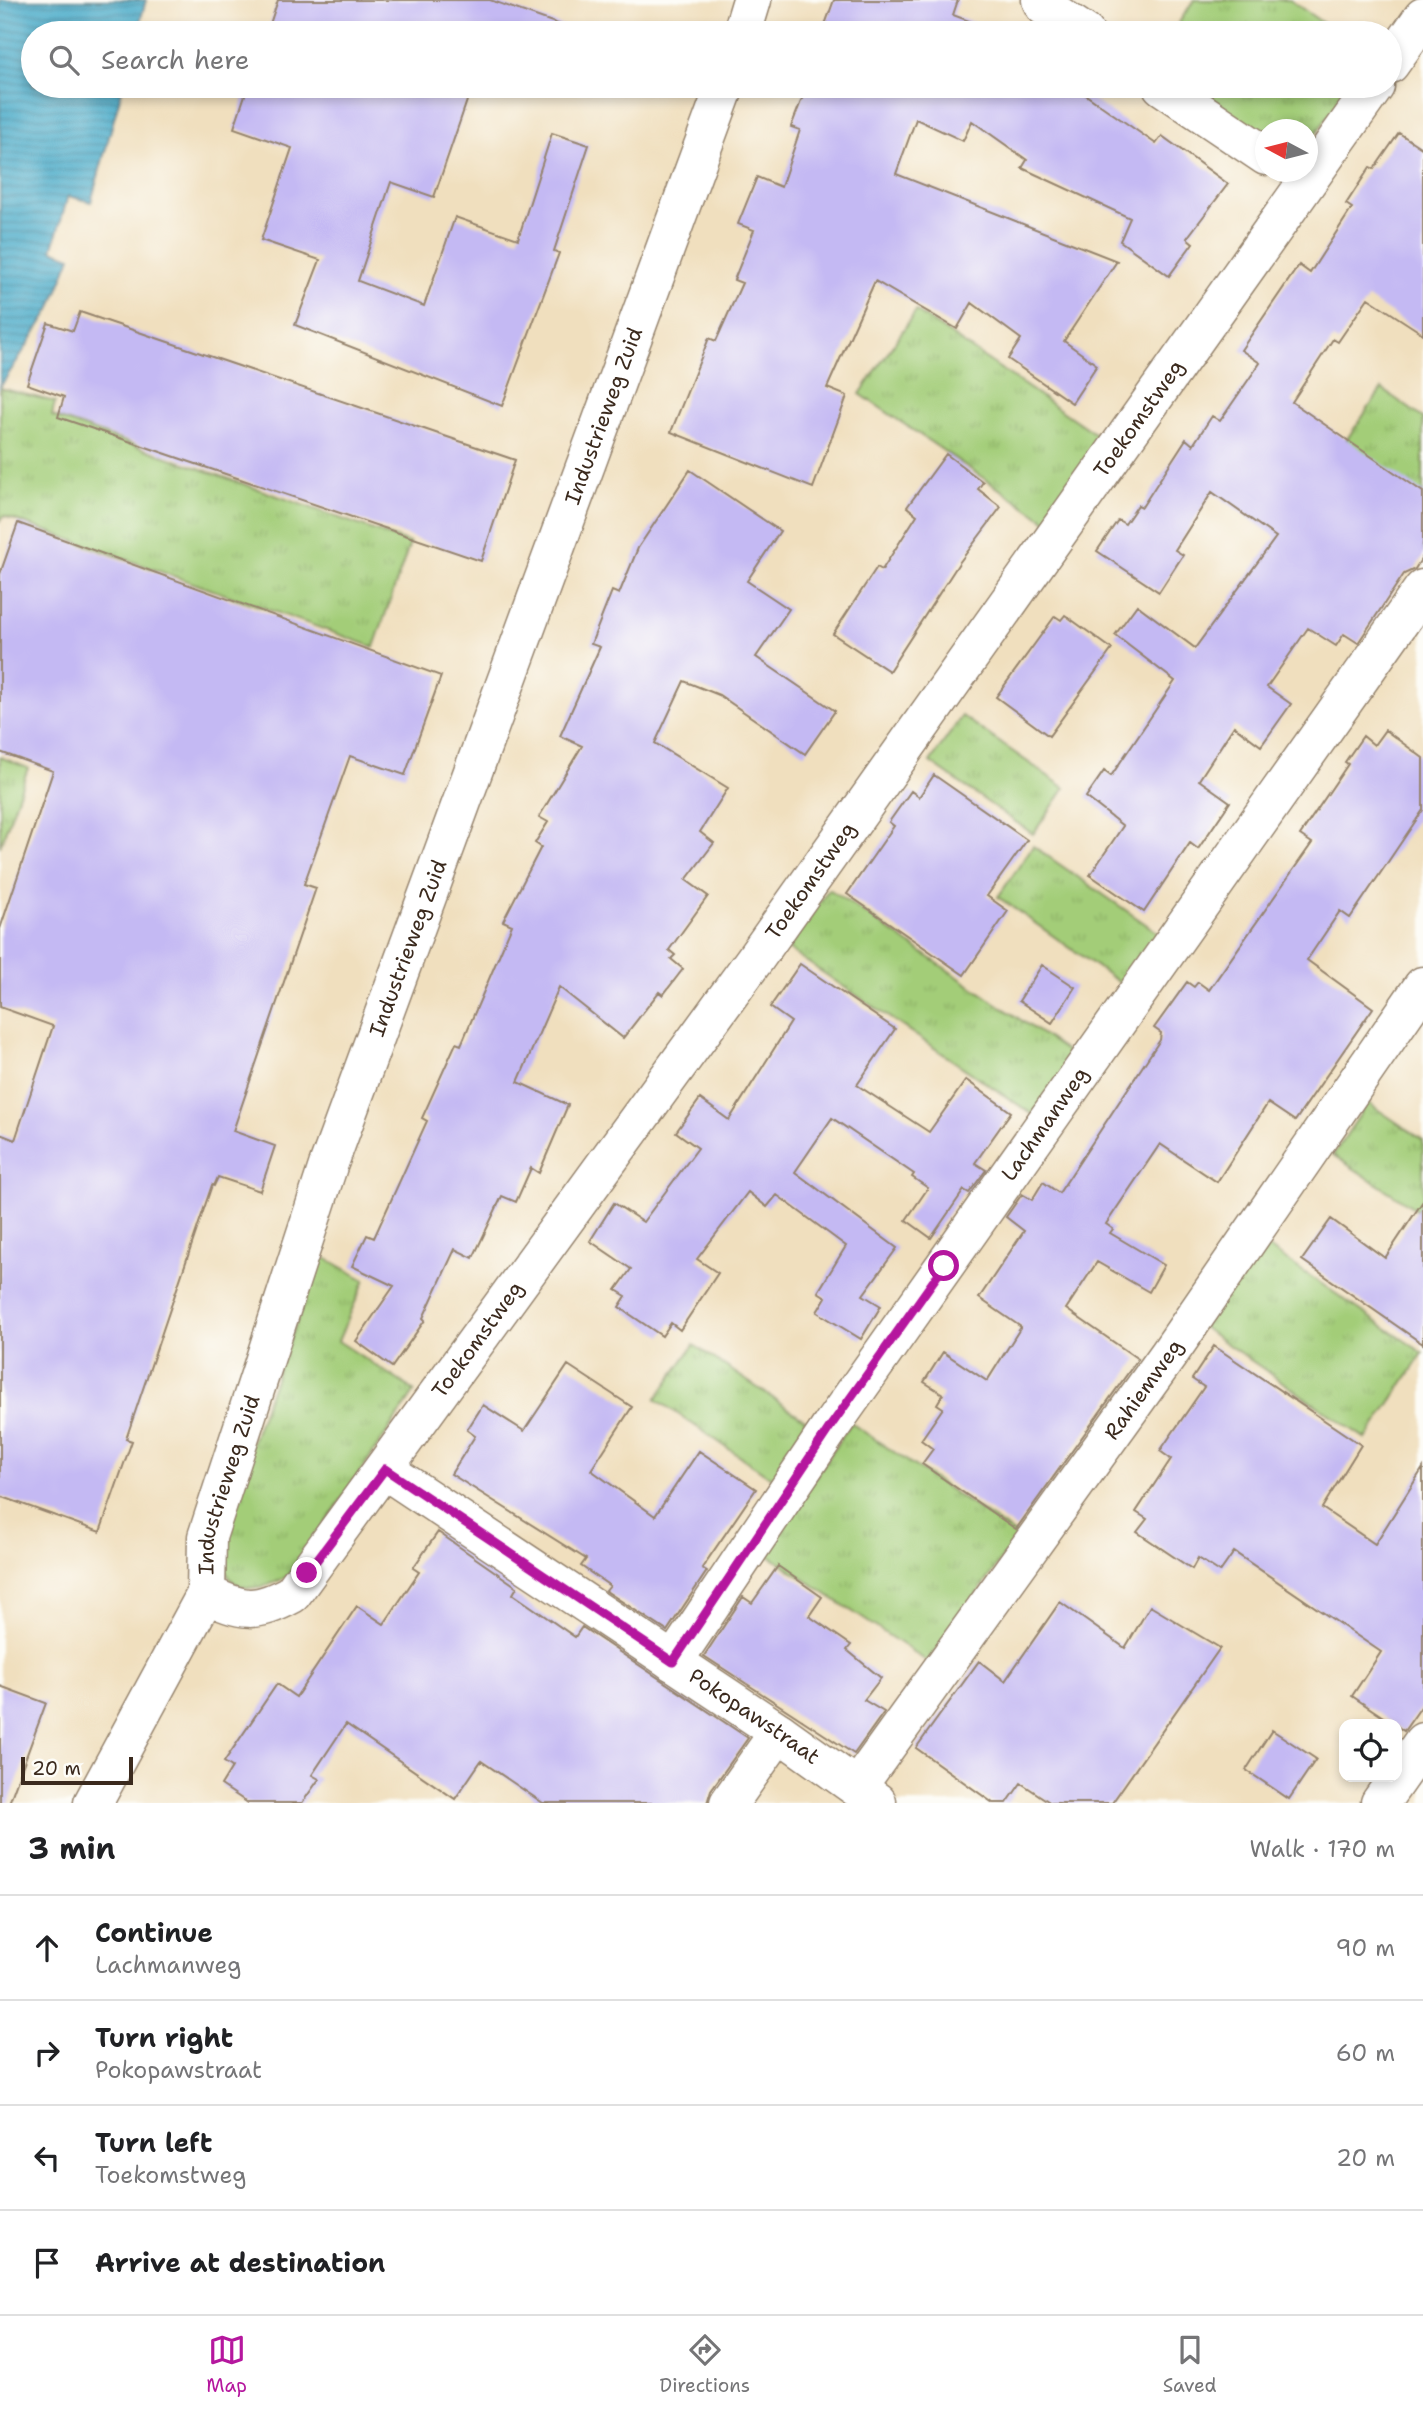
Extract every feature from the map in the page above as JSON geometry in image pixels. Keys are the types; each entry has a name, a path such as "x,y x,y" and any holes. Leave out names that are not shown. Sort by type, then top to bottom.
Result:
{"street":[{"path":"746,21 752,0"},
{"path":"1041,0 1044,6 1067,21"},
{"path":"1402,47 1423,17"},
{"name":"Industrieweg Zuid","path":"93,1803 206,1594 208,1537 328,1166 720,98"},
{"path":"1180,98 1255,149"},
{"name":"Toekomstweg","path":"1318,153 1365,98"},
{"name":"Toekomstweg","path":"206,1594 238,1609 273,1604 292,1594 755,959 1294,182"},
{"name":"Lachmanweg","path":"673,1662 832,1424 1423,589"},
{"name":"Rahiemweg","path":"868,1795 1423,986"},
{"name":"Pokopawstraat","path":"385,1469 779,1732 868,1795"},
{"path":"729,1803 779,1732"},
{"path":"1380,1803 1423,1742"}],"green space":[{"path":"1194,0 1290,0 1320,21 1180,21"},
{"path":"1197,98 1341,98 1318,130 1318,119 1255,119 1255,135"},
{"path":"916,311 1103,439 1048,522 860,394"},
{"path":"0,388 55,402 52,416 410,543 374,647 4,516 0,521"},
{"path":"1382,389 1423,418 1423,551 1319,479"},
{"path":"962,716 1065,788 1033,834 930,762"},
{"path":"0,757 28,768 0,847"},
{"path":"1033,846 1163,936 1127,988 998,897"},
{"path":"829,889 1075,1057 1035,1116 788,949"},
{"path":"1368,1103 1423,1140 1423,1214 1333,1155"},
{"path":"1260,1242 1423,1353 1366,1439 1202,1327"},
{"path":"322,1256 365,1280 338,1341 415,1391 290,1575 262,1586 243,1587 235,1583 224,1565 224,1542 232,1506 262,1414"},
{"path":"694,1345 813,1425 776,1481 656,1399"},
{"path":"851,1423 1018,1536 928,1662 765,1553"}],"water":[{"path":"0,0 146,0 140,21 21,21 21,98 120,98 91,202 68,196 52,250 71,257 50,310 0,387"}],"building":[{"path":"278,0 490,0 549,21 271,21"},
{"path":"834,0 958,0 953,15 969,21 826,21"},
{"path":"244,98 468,98 434,197 391,182 358,281 424,306 455,217 518,239 552,133 589,145 554,251 559,253 502,406 295,325 320,260 261,240 292,148 234,128"},
{"path":"802,98 1090,98 1156,144 1162,136 1228,184 1187,238 1193,243 1169,276 1120,241 1130,218 1022,168 1027,160 972,121 963,141 916,119 896,174 1117,261 1064,341 1097,365 1072,403 1008,359 1021,339 972,303 957,329 875,281 827,388 847,396 813,488 671,432 709,338 716,341 742,283 734,280 754,230 738,224 757,177 781,187 800,130 791,127"},
{"path":"1399,133 1423,149 1423,334 1368,298 1338,342 1333,339 1292,402 1423,492 1423,556 1415,569 1404,574 1358,643 1344,634 1336,646 1308,628 1267,687 1291,704 1261,746 1234,726 1199,780 1230,802 1198,849 1190,843 1144,912 1090,875 1123,826 1086,797 1104,771 1111,776 1175,681 1115,635 1137,605 1195,648 1276,537 1212,492 1175,550 1183,555 1159,592 1097,551 1118,520 1125,524 1138,505 1142,507 1186,439 1193,445 1212,416 1220,421 1260,363 1241,350 1299,265 1310,273 1352,208 1346,204 1370,167 1374,169"},
{"path":"80,312 515,460 481,561 58,417 64,397 27,384 48,323 73,331"},
{"path":"946,454 983,482 978,489 1001,507 959,563 889,671 833,634 877,567 882,570 917,515 907,507"},
{"path":"690,470 780,531 747,581 789,609 756,657 835,711 805,754 719,695 684,681 655,743 728,788 700,832 714,843 686,880 708,896 669,950 675,955 671,959 683,969 663,995 659,992 623,1038 559,987 518,1082 568,1105 539,1173 531,1168 516,1202 502,1196 473,1258 455,1249 423,1318 425,1320 392,1367 356,1341 394,1286 352,1266 367,1235 374,1238 427,1121 422,1118 456,1043 461,1045 512,925 503,921 541,847 535,843 548,822 539,817 582,746 560,736 600,647 591,644 612,591 619,594 638,548"},
{"path":"18,523 441,676 405,775 350,756 304,884 316,888 233,1131 275,1146 260,1191 218,1177 214,1186 212,1185 126,1439 132,1441 100,1532 0,1496 0,1134 15,1140 53,1026 0,1007 0,929 53,771 0,752 0,574"},
{"path":"1065,615 1112,649 1049,736 996,697 1055,616 1061,620"},
{"path":"1385,730 1423,758 1423,810 1350,918 1340,911 1307,960 1373,1008 1295,1121 1268,1103 1217,1182 1160,1144 1106,1224 1113,1229 1110,1233 1164,1265 1149,1292 1097,1262 1066,1309 1138,1359 1016,1529 922,1464 933,1449 921,1440 943,1408 937,1404 943,1394 924,1382 943,1352 987,1381 1021,1327 979,1298 1024,1231 1006,1217 1022,1194 1032,1200 1043,1182 1059,1193 1160,1040 1161,1033 1154,1028 1187,982 1194,987 1198,982 1209,990 1312,843 1300,835 1348,764 1345,762 1363,736 1374,745"},
{"path":"934,775 1027,840 987,896 1008,911 964,975 847,894 894,826 889,822 911,791 919,797"},
{"path":"800,964 895,1029 857,1085 929,1132 966,1080 1011,1112 975,1163 986,1170 969,1193 964,1190 931,1238 906,1220 928,1188 912,1177 914,1174 832,1118 795,1172 897,1248 863,1295 881,1306 861,1339 817,1312 826,1297 818,1292 846,1246 777,1195 767,1207 748,1192 697,1259 718,1273 680,1330 671,1323 662,1336 619,1307 626,1296 616,1290 631,1269 590,1241 614,1203 643,1222 698,1148 676,1132 700,1099 729,1120 791,1022 770,1007"},
{"path":"1042,965 1075,987 1052,1023 1019,1001"},
{"path":"1423,1201 1423,1344 1302,1260 1331,1219 1385,1258"},
{"path":"1214,1346 1361,1445 1322,1508 1375,1544 1423,1468 1423,1704 1404,1731 1402,1719 1386,1719 1352,1696 1381,1652 1234,1552 1220,1572 1198,1558 1192,1569 1137,1532 1147,1519 1136,1512 1171,1459 1160,1451 1204,1387 1192,1379"},
{"path":"568,1365 632,1407 591,1470 655,1516 699,1451 756,1489 702,1568 707,1571 667,1631 606,1591 610,1586 581,1566 586,1559 451,1474 475,1436 467,1430 483,1405 524,1431"},
{"path":"438,1532 517,1587 513,1594 575,1637 582,1627 748,1738 711,1790 707,1803 543,1803 481,1761 455,1799 346,1724 312,1775 319,1779 302,1803 248,1803 221,1785 232,1767 224,1762 277,1684 296,1697 357,1606 384,1624 419,1572 413,1568"},
{"path":"778,1566 822,1597 809,1616 851,1645 847,1650 881,1678 864,1700 884,1712 854,1754 704,1656 743,1597 752,1603"},
{"path":"1060,1602 1125,1648 1150,1606 1220,1648 1112,1803 1051,1803 1021,1783 1007,1803 993,1803 916,1748 979,1661 1005,1681"},
{"path":"0,1686 46,1703 9,1803 0,1803"},
{"path":"1272,1730 1316,1759 1289,1799 1246,1770"}],"route":[{"path":"307,1573 385,1469 673,1662 832,1424 944,1266"}]}
